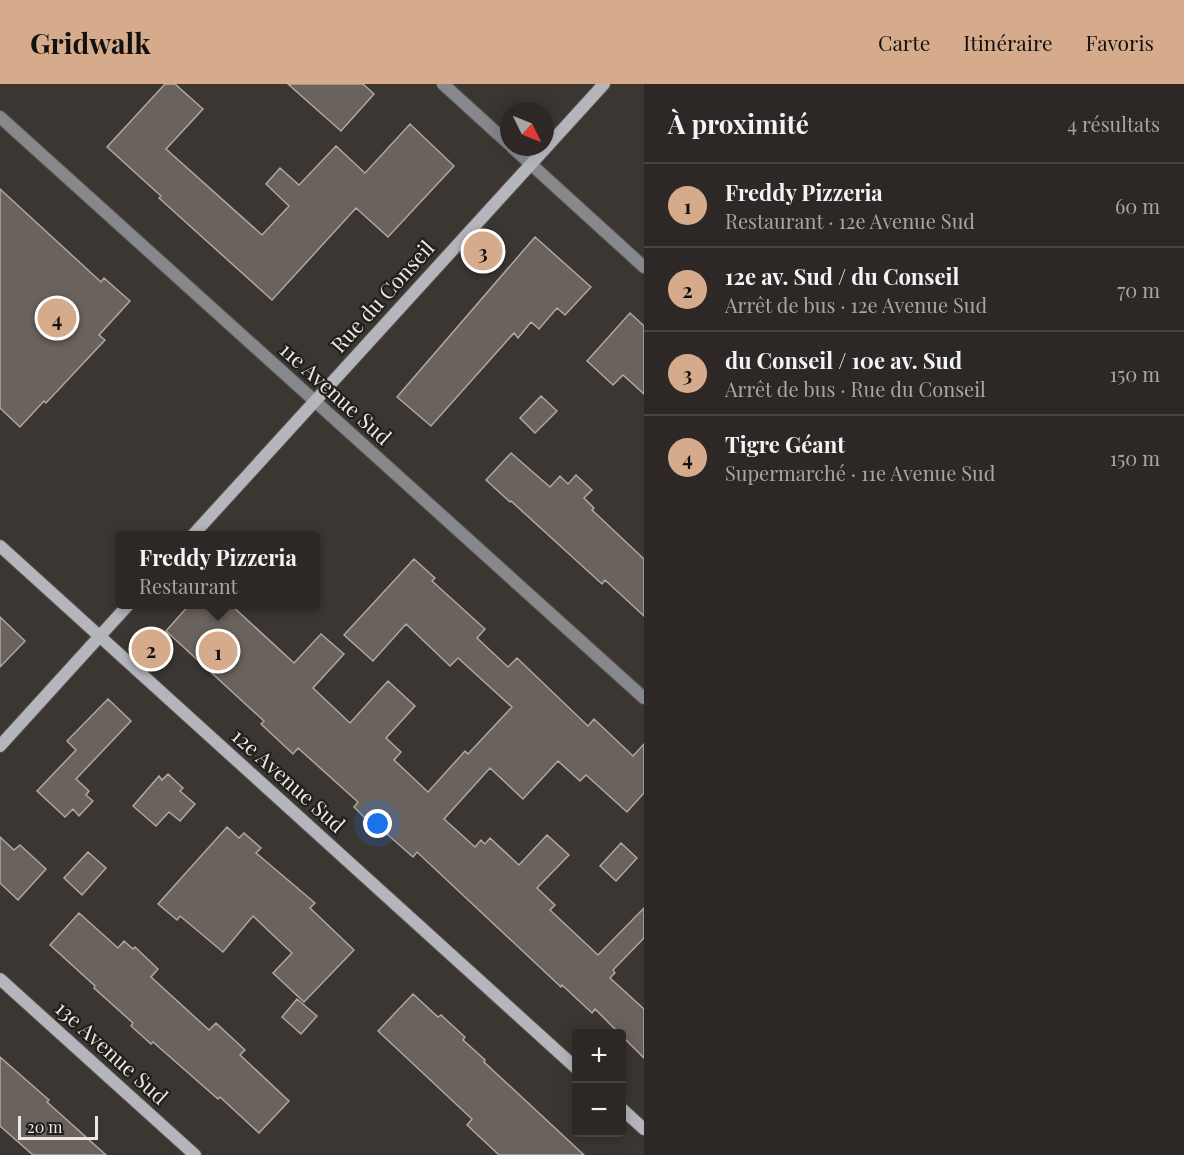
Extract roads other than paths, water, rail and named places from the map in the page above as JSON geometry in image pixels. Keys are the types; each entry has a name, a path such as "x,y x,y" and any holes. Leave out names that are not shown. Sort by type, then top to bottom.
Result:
{"main road":[{"name":"Rue du Conseil","path":"197,531 604,84"},
{"name":"12e Avenue Sud","path":"0,546 572,1064"},
{"path":"0,746 124,609"},
{"name":"13e Avenue Sud","path":"0,979 195,1155"},
{"path":"626,1113 644,1129"}],"street":[{"path":"443,84 500,136"},
{"name":"11e Avenue Sud","path":"0,117 644,698"},
{"path":"522,156 644,267"}],"place":[{"name":"du Conseil / 10e av. Sud","path":"483,251"},
{"name":"Tigre Géant","path":"57,318"},
{"name":"12e av. Sud / du Conseil","path":"151,649"},
{"name":"Freddy Pizzeria","path":"218,651"}]}
